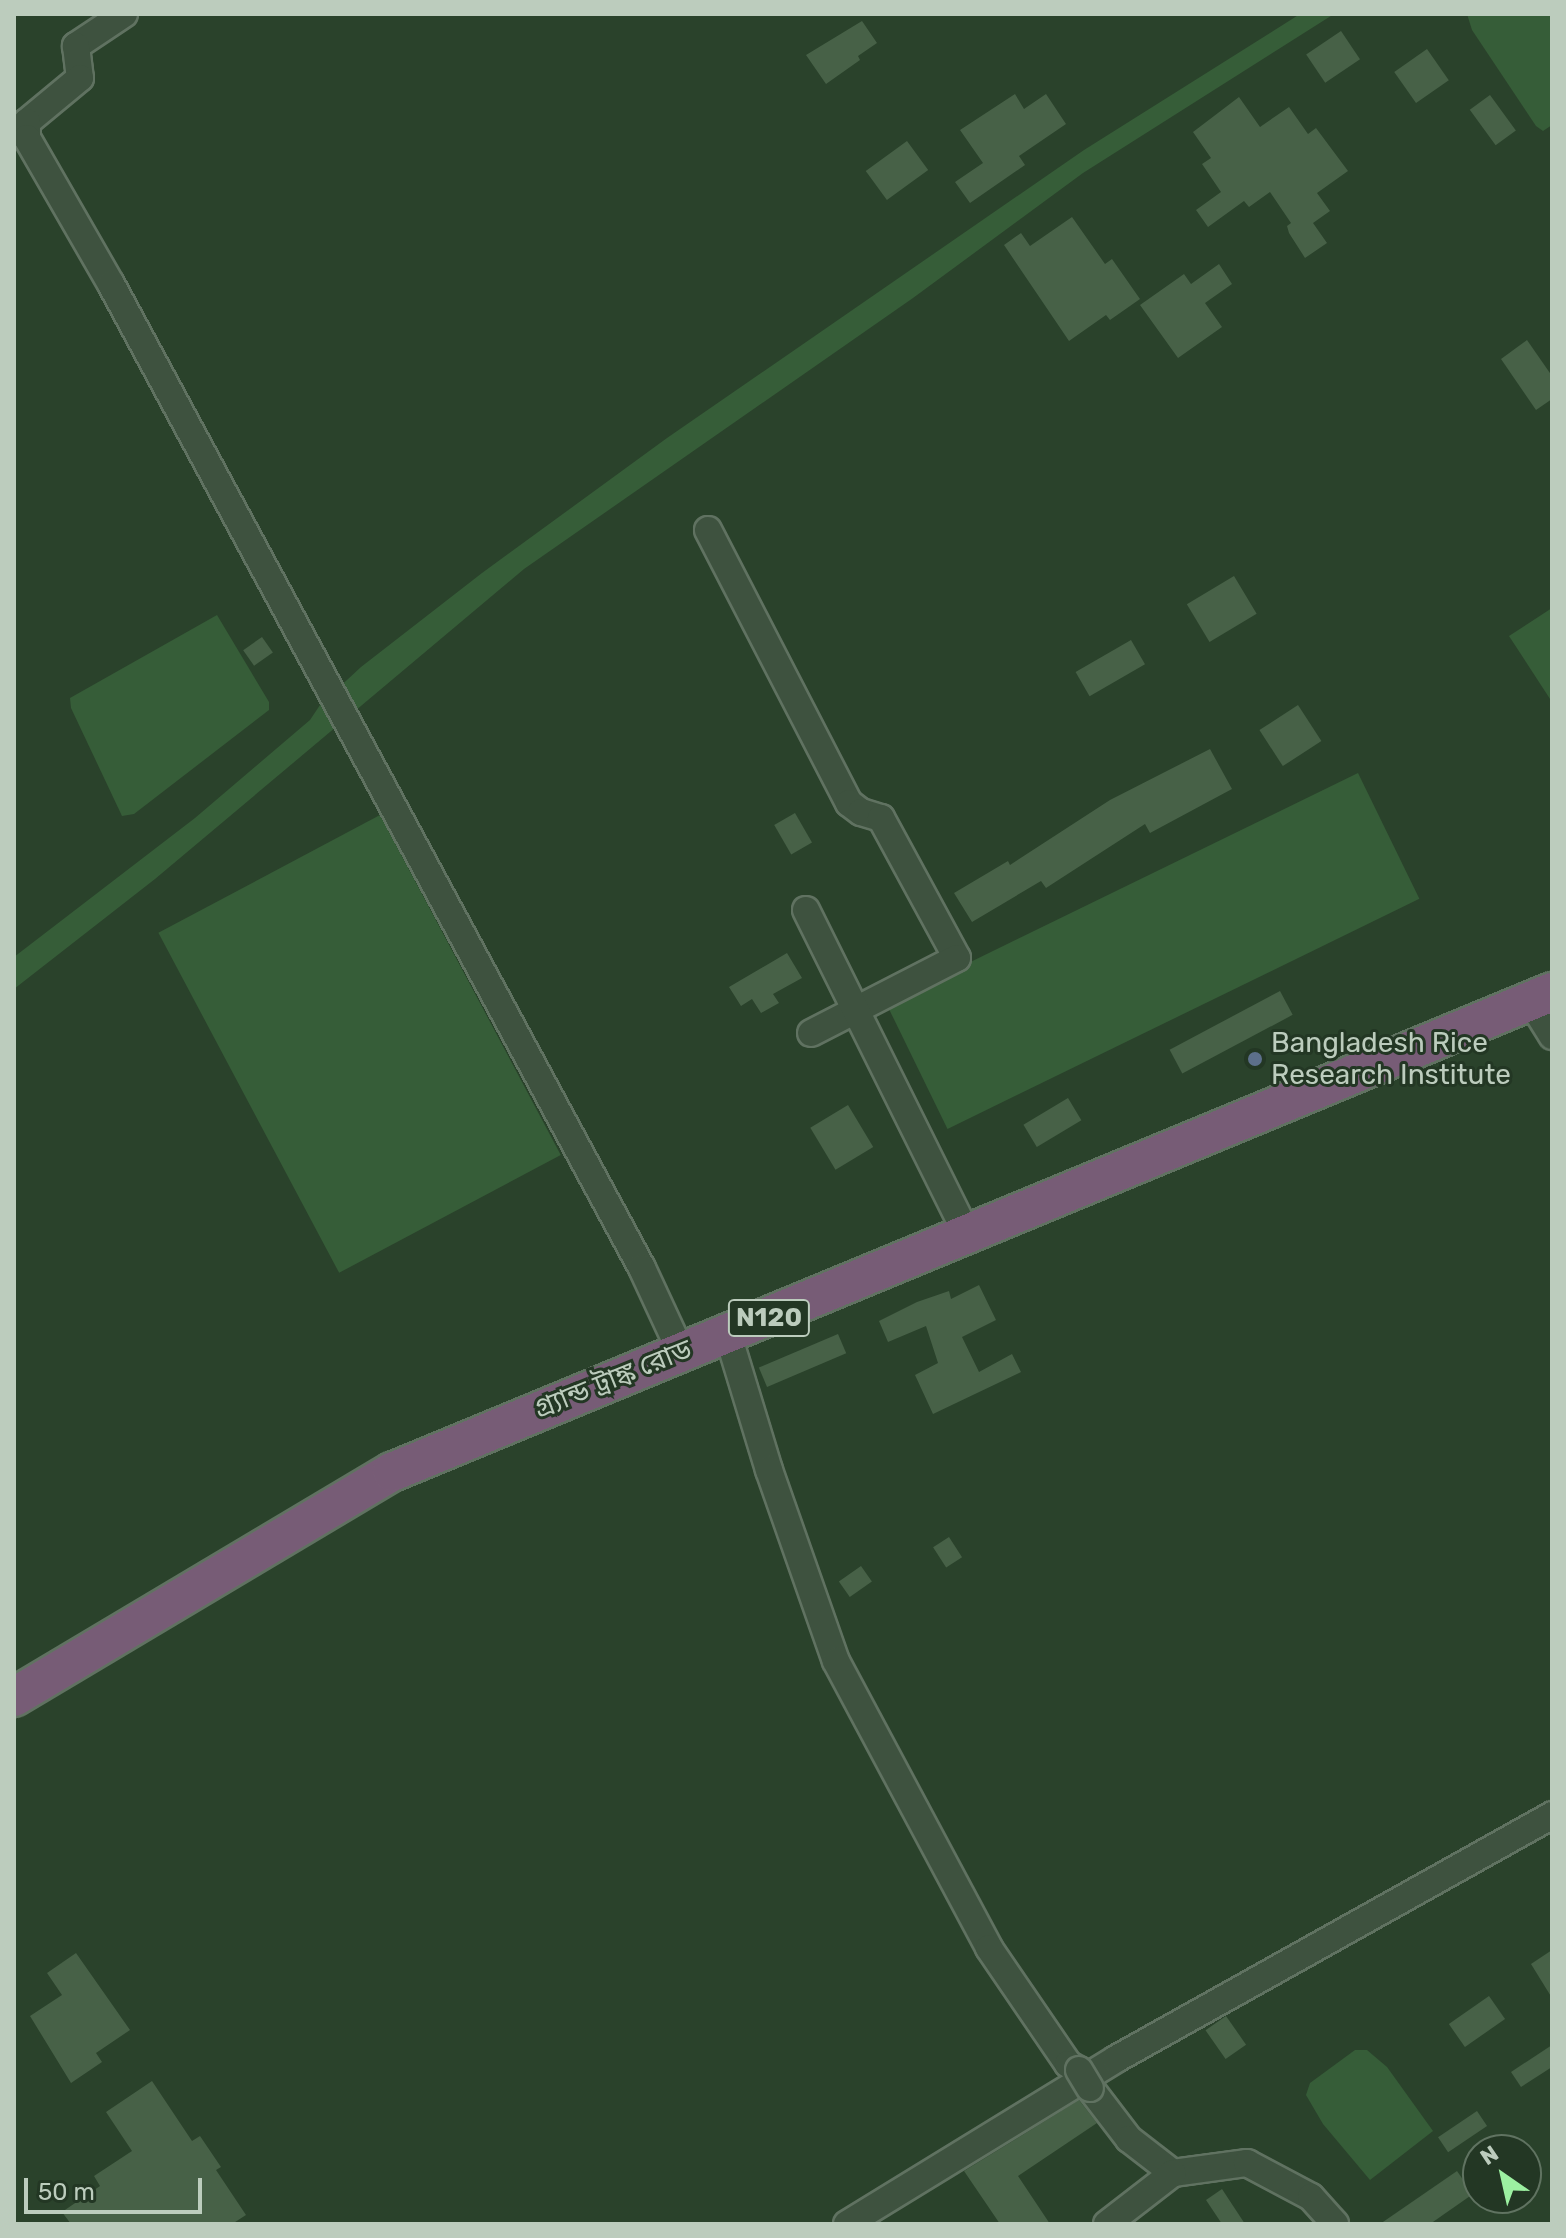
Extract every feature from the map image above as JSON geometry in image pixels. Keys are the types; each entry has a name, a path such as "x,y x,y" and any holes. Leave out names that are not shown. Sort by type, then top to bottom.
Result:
{"highway":[{"name":"গ্র্যান্ড ট্রাঙ্ক রোড","path":"14,1697 392,1472 680,1350 728,1335 966,1232 1541,997"}],"street":[{"path":"124,14 76,46 80,78 27,122 27,138 111,284 642,1268 680,1350"},
{"path":"708,530 849,803 861,812 881,818 957,958 811,1033"},
{"path":"806,910 966,1232"},
{"path":"1541,997 1552,1036"},
{"path":"728,1335 769,1470 836,1661 989,1948 1068,2064 1084,2079 1129,2139 1173,2173"},
{"path":"847,2224 1116,2059 1552,1815"},
{"path":"1107,2224 1173,2173 1247,2163 1311,2197 1335,2224"}],"shaded area":[{"path":"1300,14 1334,14 1083,173 913,298 524,569 155,879 14,989 14,957 195,818 310,720 320,705 361,667 482,573 667,438 1084,150"},
{"path":"1467,14 1552,14 1552,125 1543,131 1536,126 1472,30"},
{"path":"1552,608 1552,702 1509,636"},
{"path":"217,615 269,702 269,710 134,814 122,816 71,708 70,698"},
{"path":"1358,773 1419,899 948,1129 886,1003"},
{"path":"380,815 561,1155 339,1273 158,933"},
{"path":"1355,2050 1367,2050 1387,2067 1433,2131 1370,2180 1323,2124 1306,2095 1310,2083"}],"building":[{"path":"862,21 877,43 858,56 860,60 826,84 806,55"},
{"path":"1341,31 1360,59 1325,83 1306,54"},
{"path":"1427,49 1449,80 1416,103 1394,72"},
{"path":"1015,94 1024,109 1046,94 1066,124 1019,156 1025,165 970,203 955,182 983,163 960,130"},
{"path":"1490,95 1516,131 1496,145 1470,110"},
{"path":"1239,97 1260,127 1289,107 1308,134 1316,128 1348,171 1317,193 1330,211 1313,223 1327,243 1305,258 1289,233 1287,226 1291,223 1270,192 1249,207 1244,201 1208,227 1196,210 1221,192 1202,164 1211,158 1193,132"},
{"path":"907,141 928,170 887,200 866,171"},
{"path":"1072,217 1105,264 1112,259 1140,299 1110,320 1106,315 1069,341 1004,245 1021,233 1030,246"},
{"path":"1219,264 1232,284 1205,303 1222,327 1178,358 1140,305 1184,274 1191,284"},
{"path":"1527,340 1552,376 1552,399 1536,410 1501,359"},
{"path":"1234,576 1257,614 1210,642 1187,604"},
{"path":"262,637 273,653 254,666 243,650"},
{"path":"1131,640 1145,664 1090,696 1076,672"},
{"path":"1298,705 1321,741 1283,766 1259,730"},
{"path":"1210,749 1232,789 1150,833 1145,824 1046,888 1041,881 972,922 954,893 1008,861 1010,865 1110,800"},
{"path":"795,813 812,842 791,854 774,825"},
{"path":"787,953 802,978 773,994 779,1003 761,1013 752,999 741,1006 729,987"},
{"path":"1280,991 1293,1015 1182,1074 1170,1050"},
{"path":"1068,1098 1081,1120 1037,1147 1023,1125"},
{"path":"848,1105 873,1147 836,1170 810,1128"},
{"path":"979,1285 996,1320 962,1337 979,1372 1012,1354 1021,1372 933,1414 915,1375 938,1363 926,1326 888,1342 879,1321 917,1302 949,1291 951,1299"},
{"path":"838,1334 846,1353 767,1387 759,1368"},
{"path":"949,1537 962,1557 946,1567 933,1547"},
{"path":"861,1566 872,1582 850,1597 839,1581"},
{"path":"1552,1950 1552,1998 1531,1964"},
{"path":"76,1953 130,2030 96,2053 102,2062 71,2083 30,2016 62,1995 47,1973"},
{"path":"1489,1996 1505,2019 1465,2047 1449,2024"},
{"path":"1226,2016 1246,2045 1226,2059 1206,2030"},
{"path":"1552,2045 1552,2067 1521,2087 1511,2072"},
{"path":"152,2081 192,2141 200,2136 221,2167 216,2170 246,2215 232,2224 71,2224 62,2212 100,2186 94,2176 132,2151 106,2112"},
{"path":"1079,2100 1097,2123 1018,2176 1050,2224 1000,2224 964,2171"},
{"path":"1477,2111 1487,2126 1475,2134 1462,2134 1462,2143 1448,2152 1438,2137"},
{"path":"1457,2171 1462,2178 1462,2202 1430,2224 1380,2224"},
{"path":"1222,2189 1245,2224 1222,2224 1206,2200"}],"place":[{"name":"Bangladesh Rice Research Institute","path":"1255,1059"}]}
